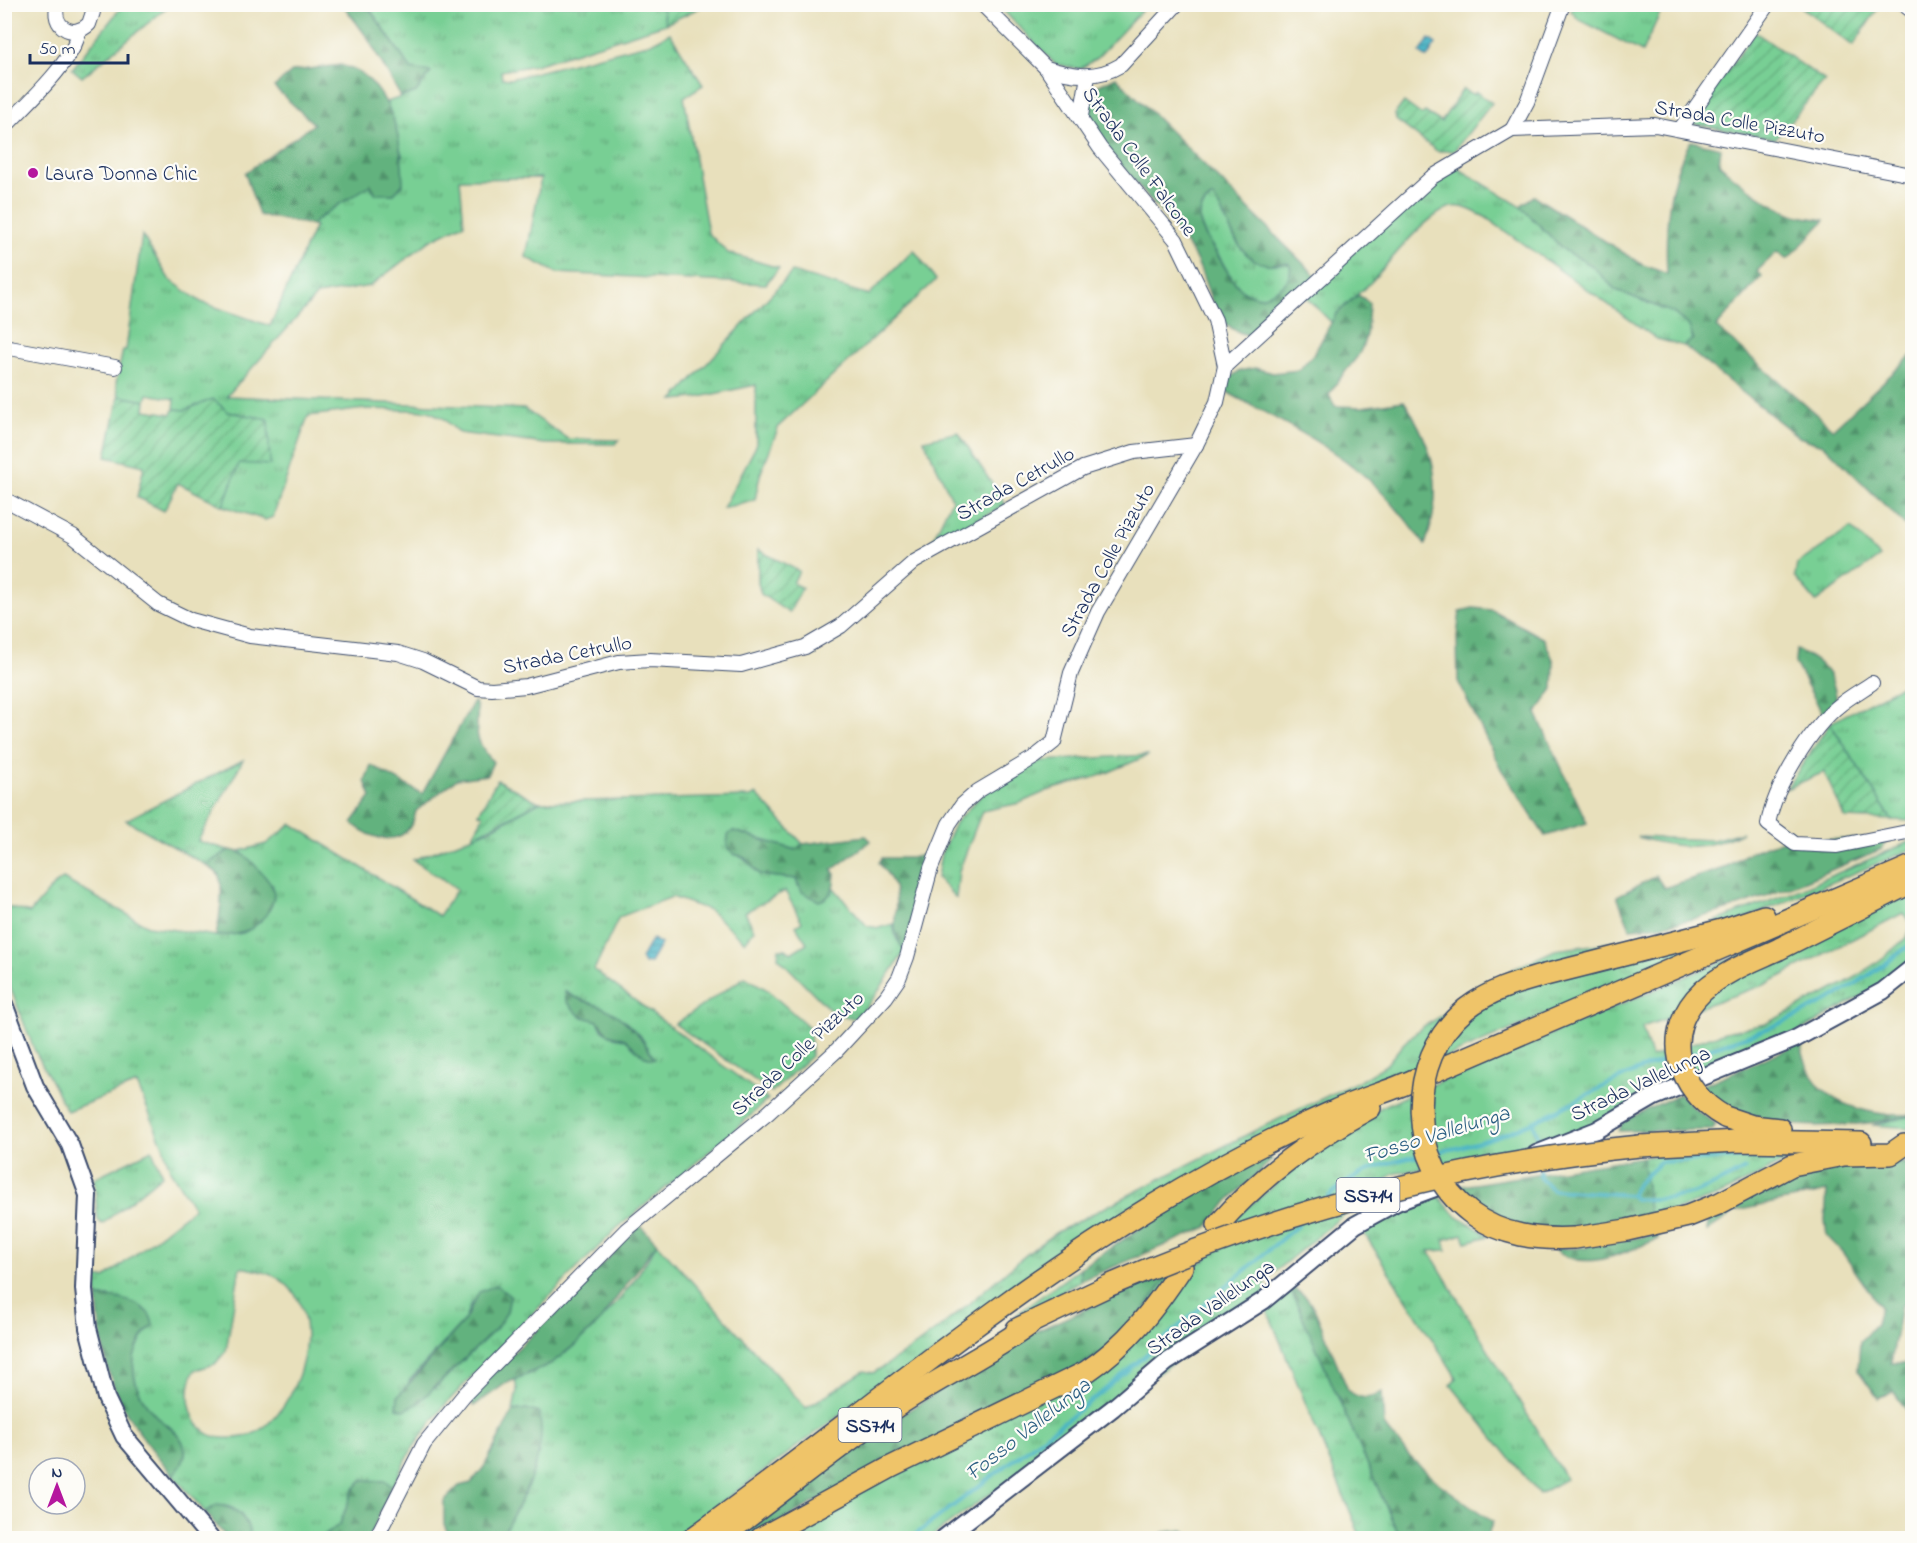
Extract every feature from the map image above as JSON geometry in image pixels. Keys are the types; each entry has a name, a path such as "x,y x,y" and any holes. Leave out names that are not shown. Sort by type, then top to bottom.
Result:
{"highway":[{"path":"1435,1071 1912,866"},
{"path":"1857,1142 1837,1131 1752,1126 1725,1117 1701,1100 1685,1079 1679,1054 1682,1024 1692,1005 1713,983 1912,882"},
{"path":"1815,908 1797,902 1742,924 1545,975 1495,991 1465,1010 1446,1030 1426,1068 1422,1094 1422,1123 1431,1164 1449,1191 1472,1214 1509,1233 1528,1238 1575,1238 1628,1230 1694,1214 1792,1165 1844,1155 1891,1154 1908,1145"},
{"path":"882,1398 928,1360 1149,1208 1294,1129 1377,1092 1411,1082 1282,1162 1244,1196 1218,1225"},
{"name":"SS714","path":"693,1539 882,1398 1002,1334 1029,1325 1108,1286 1226,1238 1376,1192 1515,1164 1640,1146 1738,1141 1908,1145"},
{"path":"761,1539 891,1467 1086,1372 1111,1354 1137,1329 1182,1267"},
{"name":"SS714","path":"720,1539 898,1405 972,1359 1007,1341 1029,1325"}],"street":[{"path":"58,4 56,13 60,25 67,30 79,31"},
{"name":"Strada Colle Falcone","path":"982,4 1046,68 1081,116 1100,148 1176,240 1215,320 1225,366"},
{"path":"1046,68 1069,75 1088,76 1121,65 1177,4"},
{"path":"1512,130 1527,102 1563,4"},
{"path":"1681,128 1768,4"},
{"path":"1903,4 1912,11"},
{"path":"4,128 45,84 75,45 79,31 91,20 95,6"},
{"path":"1081,116 1088,76"},
{"name":"Strada Colle Pizzuto","path":"376,1539 424,1443 464,1395 626,1230 768,1113 837,1050 886,997 899,978 907,957 931,868 949,824 962,805 978,791 1035,757 1054,742 1071,673 1098,612 1196,446 1217,402 1225,366 1432,177 1512,130 1623,125 1681,128 1912,175"},
{"path":"4,347 115,367"},
{"name":"Strada Cetrullo","path":"4,499 73,537 158,604 191,620 250,636 398,653 423,661 478,687 492,689 526,686 636,660 741,665 805,647 841,626 914,562 1083,468 1134,452 1196,446"},
{"path":"1872,683 1840,704 1790,767 1772,802 1768,824 1795,844 1837,846 1912,831"},
{"name":"Strada Vallelunga","path":"944,1539 1113,1408 1167,1362 1263,1301 1355,1225 1397,1202 1533,1155 1597,1130 1654,1097 1795,1039 1883,991 1912,968"},
{"path":"4,1004 35,1086 70,1145 88,1195 84,1289 88,1328 106,1398 124,1436 210,1539"}],"green space":[{"path":"661,4 705,5 666,24"},
{"path":"1574,4 1664,5 1642,52 1578,19 1571,11"},
{"path":"123,5 170,5 82,77 72,69"},
{"path":"343,5 367,5 411,69 431,72 416,92 401,97 367,37"},
{"path":"367,5 661,5 666,24 535,65 501,71 502,78 510,79 651,43 670,33 703,85 684,97 708,233 728,253 779,268 766,284 557,273 526,257 541,178 460,179 464,224 431,240 370,286 317,295 227,396 524,409 568,439 619,440 615,444 545,444 459,433 443,418 429,411 365,409 308,416 273,517 265,520 223,506 239,463 268,419 228,412 213,399 185,410 174,409 175,399 148,394 146,401 119,396 116,383 123,350 126,350 142,235 169,279 201,302 270,326 315,226 312,225 315,221 371,184 393,194 402,155 387,102 416,92 411,69"},
{"path":"998,5 1147,5 1097,58 1080,69 1055,64"},
{"path":"1799,5 1880,5 1853,46"},
{"path":"1755,32 1825,81 1775,139 1690,123"},
{"path":"341,65 364,75 376,88 391,112 399,140 403,184 394,194 376,194 370,185 330,210 312,225 259,215 245,173 314,124 274,87 293,71"},
{"path":"1116,77 1318,278 1251,336 1236,331 1225,323 1212,302 1198,263 1191,251 1114,157 1092,126 1089,120 1088,104 1093,88","holes":["1213,197 1234,237 1247,255 1266,264 1290,264 1291,271 1283,285 1262,297 1253,296 1239,288 1234,282 1207,239 1201,225 1201,210 1205,203"]},
{"path":"1463,89 1474,95 1476,92 1492,103 1454,151 1437,151 1396,120 1395,114 1404,102 1422,115 1425,112 1441,122"},
{"path":"1691,141 1721,148 1719,164 1744,186 1773,205 1797,215 1825,220 1787,260 1777,252 1757,271 1762,276 1716,327 1833,429 1912,355 1912,532 1825,446 1799,437 1684,346 1693,339 1689,326 1673,313 1616,290 1591,265 1564,250 1520,206 1534,196 1641,264 1667,274 1667,223 1672,188"},
{"path":"1456,167 1520,206 1564,250 1591,265 1616,290 1673,313 1689,326 1693,339 1684,346 1657,339 1485,217 1456,206 1435,216 1415,233 1370,283 1344,307 1332,323 1304,295 1434,180"},
{"path":"1213,196 1234,236 1247,254 1255,261 1266,264 1290,264 1290,276 1284,285 1262,297 1253,296 1234,282 1203,232 1201,224 1201,210"},
{"path":"914,250 936,280 779,426 760,475 755,500 723,508 756,446 756,385 695,398 673,400 792,272 869,295"},
{"path":"1358,295 1369,302 1367,330 1361,351 1329,395 1335,406 1362,407 1404,401 1423,436 1434,470 1435,506 1425,545 1391,502 1352,466 1299,431 1225,391 1227,380 1239,371 1255,368 1273,373 1299,370 1315,352 1336,314"},
{"path":"119,396 146,401 145,410 172,414 174,409 185,410 213,399 228,412 268,419 270,465 239,463 223,506 178,483 164,511 137,497 144,466 106,457"},
{"path":"958,432 1006,505 930,545 952,499 924,440"},
{"path":"1851,528 1880,557 1816,602 1795,577 1797,564"},
{"path":"758,550 799,571 793,583 802,588 789,613 761,594 758,583"},
{"path":"1473,608 1492,610 1544,639 1554,662 1553,689 1536,713 1587,823 1545,836 1501,769 1458,681 1457,637 1460,611"},
{"path":"1796,649 1814,660 1830,676 1837,704 1824,716 1795,663"},
{"path":"1908,682 1907,708 1912,723 1912,821 1892,820 1830,723"},
{"path":"474,701 479,739 493,762 487,775 457,779 416,811 412,823 399,836 381,838 361,830 352,823 371,797 365,781 371,765 422,794"},
{"path":"1830,723 1892,820 1845,818 1824,772 1786,789"},
{"path":"1149,755 1102,775 1047,791 1020,803 982,811 959,871 956,898 937,878 941,854 955,823 995,781 1040,761"},
{"path":"243,760 198,841 229,850 206,865 126,820"},
{"path":"497,780 539,802 472,837 484,815 479,813"},
{"path":"756,794 803,844 796,850 733,831 727,847 734,854 743,857 760,875 796,879 798,886 832,893 833,887 867,926 879,928 893,924 896,938 905,951 875,996 856,1019 833,1013 778,957 779,949 786,949 791,953 807,943 796,926 802,922 785,891 745,912 754,930 745,942 709,910 672,897 619,917 594,970 768,1099 734,1131 616,1229 496,1351 443,1407 412,1449 392,1486 385,1481 353,1490 340,1524 321,1538 251,1538 245,1521 236,1510 222,1506 205,1512 173,1475 180,1467 184,1457 184,1444 174,1431 150,1409 136,1384 134,1357 147,1331 153,1326 109,1297 97,1297 96,1278 105,1278 194,1208 170,1170 163,1146 137,1084 67,1111 34,1049 5,974 5,906 30,913 53,886 63,879 148,926 216,936 243,933 254,927 273,886 240,851 266,844 292,824 439,916 457,889 413,860 489,830 539,802 751,797","holes":["566,992 640,1035 654,1058 640,1053 625,1039 614,1037 602,1029 598,1021 577,1012 571,1005","240,1267 266,1273 284,1282 300,1303 305,1322 306,1343 302,1364 295,1385 272,1420 257,1432 240,1438 218,1437 205,1432 196,1422 190,1406 189,1387 195,1370 215,1364 226,1351","471,1303 478,1346 434,1389 409,1381 464,1321"]},
{"path":"733,831 795,850 803,844 866,836 871,841 832,870 835,874 832,891 819,901 802,892 796,879 760,875 744,857 734,854 727,847 728,835"},
{"path":"1742,832 1716,843 1691,846 1665,844 1637,837 1713,840"},
{"path":"1888,839 1882,849 1759,899 1727,910 1663,925 1630,928 1617,896 1656,876 1664,888 1724,868 1750,852 1783,840"},
{"path":"1912,841 1912,849 1749,917 1685,948 1710,945 1409,1073 1252,1144 840,1415 673,1538 500,1538 527,1489 532,1469 527,1409 513,1411 517,1390 515,1380 553,1362 584,1338 625,1293 657,1243 806,1408 864,1371 873,1373 918,1344 1057,1232 1256,1130 1363,1079 1386,1065 1404,1043 1422,1027 1440,1017 1463,998 1492,980 1508,974 1511,970 1555,950 1661,936 1700,927 1789,894"},
{"path":"229,850 246,856 271,884 273,902 266,915 250,929 234,935 216,936 221,905 221,887 217,873 206,865"},
{"path":"923,855 921,877 905,951 896,935 894,888 879,863 882,858 911,858"},
{"path":"1912,887 1912,925 1912,963 1890,980 1779,1043 1564,1143 1393,1174 1266,1279 1264,1297 929,1538 768,1538 1188,1266 1205,1261 1237,1216 1334,1136 1385,1105 1692,974","holes":["1903,913 1912,925 1907,937 1858,976 1765,1024 1725,1032 1651,1057 1642,1027 1764,985"]},
{"path":"745,977 766,989 810,1028 811,1056 772,1092 675,1024"},
{"path":"565,992 617,1015 638,1035 654,1058 648,1058 640,1053 625,1039 608,1034 598,1021 580,1016 566,1001"},
{"path":"1801,1043 1812,1075 1820,1087 1831,1096 1843,1103 1873,1112 1912,1116 1845,1125 1793,1125 1769,1122 1747,1118 1729,1110 1701,1086"},
{"path":"1680,1094 1698,1112 1716,1124 1712,1130 1619,1131 1623,1121"},
{"path":"1912,1116 1912,1128 1872,1125"},
{"path":"152,1150 162,1175 102,1224 98,1220 94,1178"},
{"path":"1745,1151 1799,1154 1718,1196 1650,1218 1642,1157"},
{"path":"1267,1153 1272,1160 1228,1201 1208,1227 1080,1281 1080,1268 1180,1202"},
{"path":"1642,1157 1650,1218 1573,1230 1527,1229 1481,1210 1456,1187"},
{"path":"1880,1161 1912,1163 1912,1301 1901,1305 1891,1363 1912,1363 1912,1412 1908,1412 1893,1391 1878,1398 1858,1370 1860,1341 1876,1325 1880,1307 1843,1253 1827,1236 1825,1220 1827,1191 1736,1211 1707,1231 1708,1219 1747,1196 1816,1165"},
{"path":"1435,1192 1453,1213 1489,1236 1466,1242 1463,1234 1444,1240 1447,1250 1429,1251 1566,1479 1539,1494 1451,1385 1457,1378 1362,1230 1396,1209"},
{"path":"640,1225 657,1243 599,1322 552,1363 505,1384 474,1406 468,1396 552,1316"},
{"path":"1657,1234 1658,1239 1605,1258 1578,1260 1566,1257 1554,1249 1578,1248"},
{"path":"1080,1268 1080,1281 1016,1319 1016,1315"},
{"path":"1172,1271 1117,1346 842,1487 750,1538 735,1538 877,1430 1032,1333"},
{"path":"496,1285 510,1296 507,1312 496,1329 417,1404 404,1410 397,1408 398,1396 464,1321 479,1292"},
{"path":"1289,1286 1400,1538 1361,1538 1264,1302"},
{"path":"1289,1286 1305,1296 1314,1308 1348,1390 1356,1396 1365,1398 1382,1392 1384,1425 1408,1455 1437,1482 1493,1522 1486,1538 1400,1538"},
{"path":"97,1297 132,1302 146,1311 151,1318 153,1326 147,1331 134,1357 134,1375 144,1401 184,1444 184,1457 180,1467 173,1475 139,1432 117,1394 104,1352"},
{"path":"527,1409 539,1413 540,1445 531,1478 500,1538 450,1538 444,1524 444,1501 459,1486 471,1483 484,1467 513,1411"},
{"path":"362,1480 385,1481 392,1486 369,1538 321,1538 340,1524 353,1490"},
{"path":"217,1505 236,1511 247,1525 251,1538 227,1538 205,1512"},
{"path":"1184,1530 1196,1538 1155,1538 1165,1532"}],"water":[{"path":"1429,39 1436,44 1427,58 1420,53"},
{"path":"652,939 661,944 650,963 644,964 641,958"}],"waterway":[{"name":"Fosso Vallelunga","path":"1687,1055 1750,1035 1806,1012 1859,982 1912,943"},
{"name":"Fosso Vallelunga","path":"1437,1152 1474,1144 1510,1132 1619,1079 1674,1058"},
{"path":"1533,1122 1540,1144"},
{"name":"Fosso Vallelunga","path":"1328,1197 1339,1187 1373,1168 1423,1155"},
{"path":"1631,1195 1638,1183 1660,1162 1779,1156"},
{"path":"1540,1170 1540,1178 1553,1190 1631,1195 1635,1199 1652,1199 1693,1193 1717,1184 1745,1169"},
{"name":"Fosso Vallelunga","path":"911,1538 1100,1394 1298,1225"}],"place":[{"name":"Laura Donna Chic","path":"33,173"}]}
